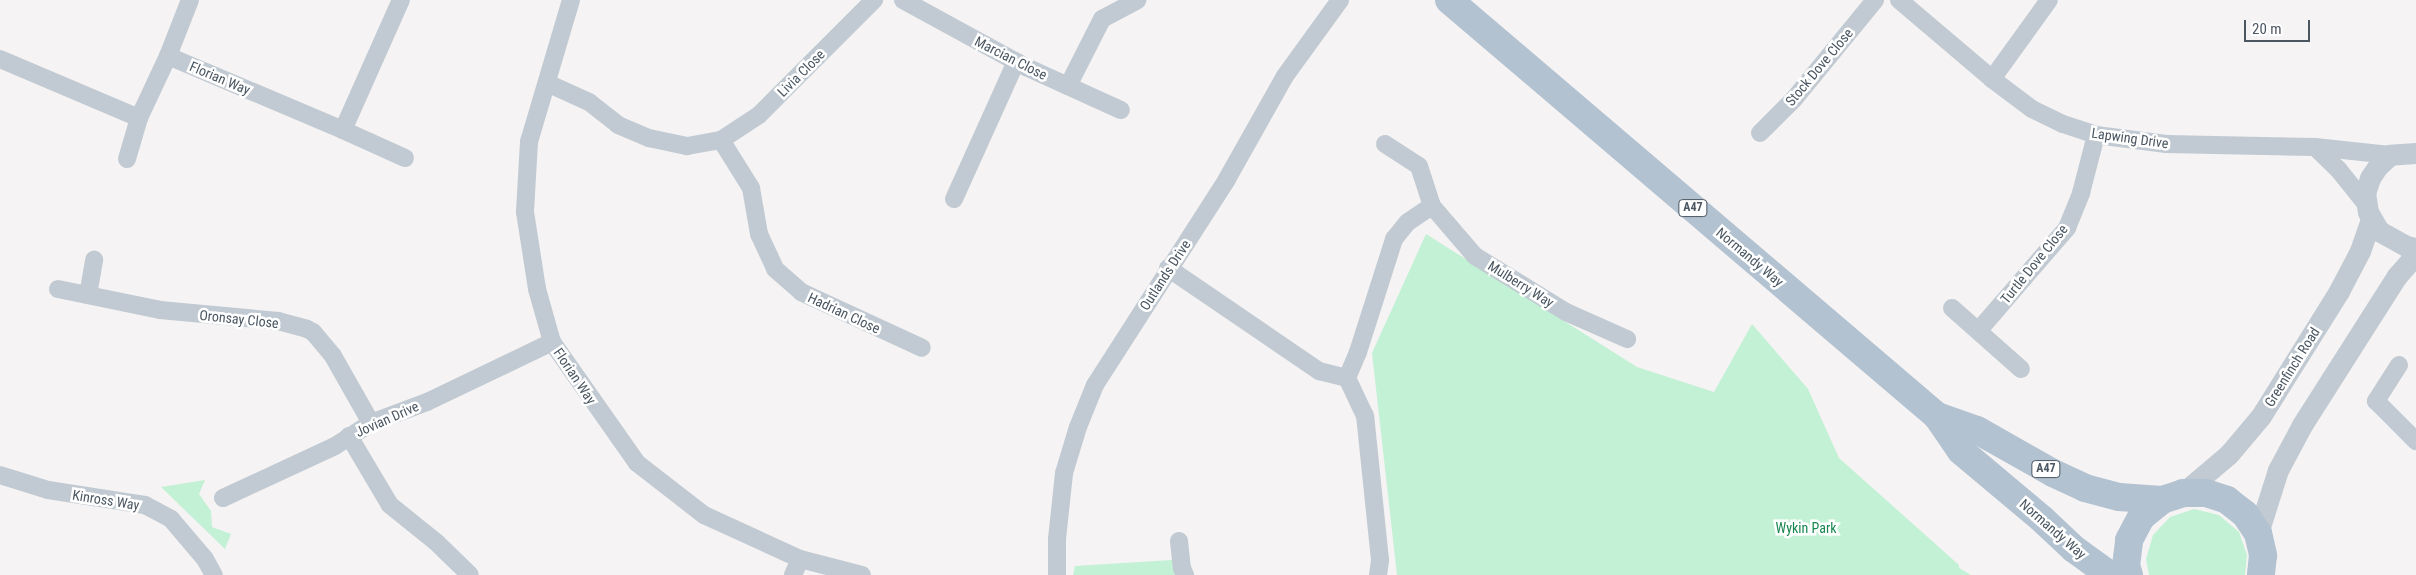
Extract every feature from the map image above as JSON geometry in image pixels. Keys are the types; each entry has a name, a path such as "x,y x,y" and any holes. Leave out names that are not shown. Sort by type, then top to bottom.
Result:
{"main road":[{"name":"Normandy Way","path":"1449,0 1937,416 1961,451 2042,519 2074,549 2110,575"},
{"name":"Normandy Way","path":"1937,416 1977,430 2053,473 2086,488 2119,498 2172,496 2206,492 2227,500 2245,514 2264,560"},
{"path":"2129,575 2126,566 2129,540 2141,517 2172,496"}],"street":[{"path":"127,159 139,118 168,56 190,0"},
{"path":"343,130 401,0"},
{"name":"Florian Way","path":"571,0 530,142 525,212 537,289 552,342 636,463 704,515 800,559 862,575"},
{"name":"Livia Close","path":"721,140 758,115 874,0"},
{"name":"Marcian Close","path":"903,0 1016,62 1121,110"},
{"path":"1068,86 1102,19 1137,0"},
{"name":"Outlands Drive","path":"1057,575 1057,539 1064,474 1078,428 1096,385 1168,268 1227,179 1285,76 1340,0"},
{"name":"Stock Dove Close","path":"1760,133 1794,99 1875,0"},
{"name":"Lapwing Drive","path":"1899,0 1992,79 2032,109 2063,124 2096,135 2166,144 2315,148 2390,155"},
{"path":"1992,79 2049,0"},
{"name":"Florian Way","path":"168,56 405,158"},
{"path":"0,59 139,118"},
{"path":"954,199 1016,62"},
{"path":"547,83 589,102 618,125 649,138 687,146 721,140"},
{"name":"Turtle Dove Close","path":"1979,330 2067,228 2080,193 2096,135"},
{"name":"Hadrian Close","path":"721,140 751,188 759,234 775,269 800,292 922,348"},
{"name":"Mulberry Way","path":"1385,144 1419,166 1432,206 1475,256 1566,312 1627,339"},
{"path":"2315,148 2338,170 2379,231 2406,246 2416,248"},
{"path":"2390,155 2416,153"},
{"name":"Greenfinch Road","path":"2172,496 2229,454 2261,416 2339,292 2360,251 2368,212 2366,193 2370,178 2378,166 2390,155"},
{"path":"1346,378 1358,352 1394,239 1408,222 1432,206"},
{"path":"2264,560 2278,470 2302,425 2397,276 2416,254"},
{"path":"88,295 94,260"},
{"path":"1168,268 1319,372 1346,378"},
{"name":"Oronsay Close","path":"58,289 160,310 278,321 307,329 313,332 333,356 371,423"},
{"path":"1952,308 2021,369"},
{"name":"Jovian Drive","path":"223,498 335,446 371,423 427,402 552,342"},
{"path":"2400,365 2376,401 2416,441"},
{"path":"1346,378 1365,416 1380,560 1378,575"},
{"path":"349,436 390,505 436,542 470,575"},
{"name":"Kinross Way","path":"0,475 48,490 145,506 171,519 205,559 214,575"},
{"path":"1179,541 1182,568 1185,575"},
{"path":"794,575 800,559"}],"green space":[{"name":"Wykin Park","path":"1426,234 1637,367 1714,392 1752,324 1808,389 1839,458 1959,565 1959,568 1971,575 1397,575 1372,353"},
{"path":"205,480 199,494 211,511 212,527 231,534 225,549 161,487"},
{"path":"2194,509 2219,515 2239,532 2247,555 2245,575 2149,575 2146,559 2153,535 2170,517"},
{"path":"1172,560 1179,575 1073,575 1075,566"}]}
